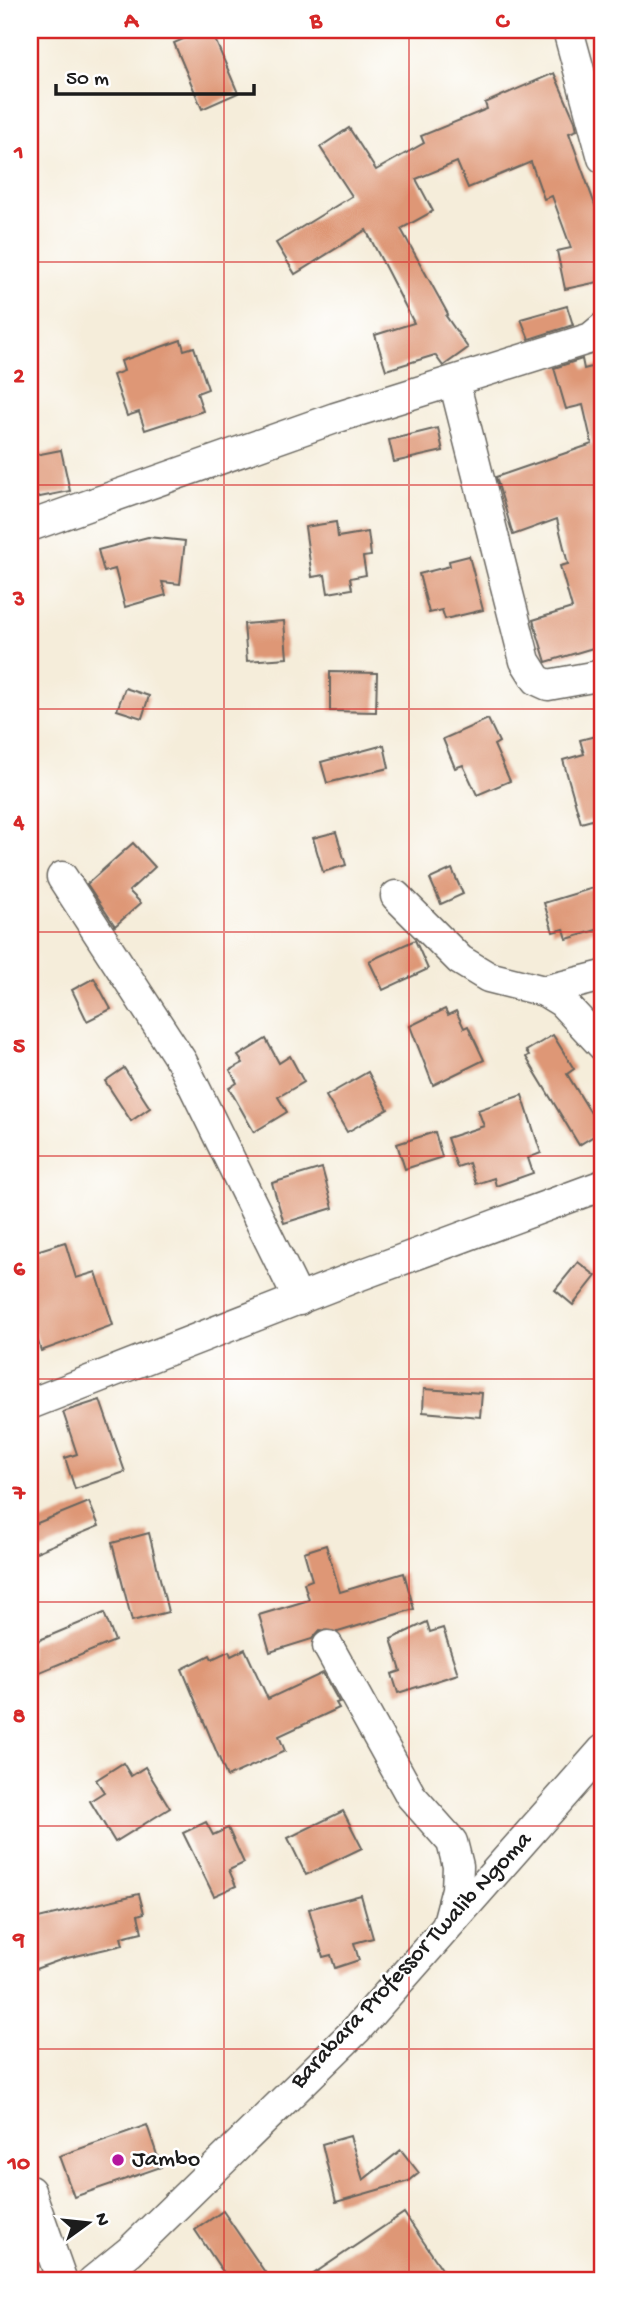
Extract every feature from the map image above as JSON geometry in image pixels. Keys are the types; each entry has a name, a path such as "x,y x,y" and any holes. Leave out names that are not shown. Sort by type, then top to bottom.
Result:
{"street":[{"path":"568,30 603,158"},
{"path":"30,526 335,418 591,338 603,328"},
{"path":"454,380 525,661 537,680 548,685 603,674"},
{"path":"62,877 182,1062 299,1300"},
{"path":"396,896 460,960 488,977 544,991 562,1002 603,1046"},
{"path":"544,991 603,976"},
{"path":"30,1404 603,1185"},
{"path":"328,1646 411,1796 452,1842 458,1866 457,1889 446,1930"},
{"name":"Barabara Professor Twalib Ngoma","path":"93,2281 130,2251 356,2030 603,1750"},
{"path":"30,2191 62,2281"}],"building":[{"path":"204,30 211,30 238,93 202,109 174,43"},
{"path":"554,73 575,121 577,130 569,133 599,216 603,281 565,289 557,251 571,248 552,196 544,199 531,162 468,188 457,162 416,179 433,211 401,229 448,314 446,316 468,348 443,366 435,355 386,370 375,335 414,323 366,230 295,274 276,243 352,196 320,147 349,128 376,170 424,143 421,136 487,109 485,103"},
{"path":"567,306 573,325 529,339 521,319"},
{"path":"181,340 184,350 194,347 208,389 197,393 203,411 145,430 139,412 127,416 113,375 124,371 121,361"},
{"path":"582,359 584,369 603,364 603,645 546,662 533,620 572,608 560,566 568,564 557,519 513,535 496,477 592,444 583,405 566,409 554,368"},
{"path":"438,428 443,451 394,462 389,440"},
{"path":"61,450 70,491 30,499 30,456"},
{"path":"336,522 338,537 368,532 371,556 363,557 366,575 350,578 352,589 328,593 325,575 312,577 305,527"},
{"path":"148,537 185,541 180,584 162,582 166,595 125,607 115,569 104,572 98,550"},
{"path":"469,556 483,610 445,619 442,610 429,613 419,574 450,566 449,561"},
{"path":"284,621 287,658 247,661 244,624"},
{"path":"330,672 377,673 376,712 330,711"},
{"path":"125,688 149,696 142,718 117,710"},
{"path":"488,719 499,742 494,745 510,781 477,795 463,765 455,768 443,739"},
{"path":"603,734 603,817 581,823 563,760 584,754 580,740"},
{"path":"384,745 389,768 327,783 321,762"},
{"path":"336,832 346,865 323,872 313,838"},
{"path":"133,843 155,867 129,891 141,903 115,926 87,884"},
{"path":"452,869 463,894 441,904 430,879"},
{"path":"603,885 603,928 567,939 564,929 553,932 544,903"},
{"path":"415,940 428,969 383,990 369,961"},
{"path":"94,978 111,1009 87,1021 72,990"},
{"path":"445,1009 448,1015 456,1011 464,1028 468,1026 484,1060 433,1085 410,1026"},
{"path":"553,1035 574,1069 567,1074 602,1131 579,1145 526,1057 529,1055 526,1051"},
{"path":"266,1039 279,1063 290,1056 304,1082 278,1097 287,1112 254,1132 229,1088 237,1083 230,1070 243,1063 238,1056"},
{"path":"124,1068 150,1108 131,1121 105,1081"},
{"path":"368,1072 388,1109 347,1132 326,1096"},
{"path":"522,1095 541,1153 528,1158 533,1173 496,1186 494,1178 476,1184 469,1163 457,1167 447,1138 484,1126 478,1110"},
{"path":"435,1132 442,1157 405,1169 397,1144"},
{"path":"322,1168 333,1208 284,1223 272,1183"},
{"path":"65,1242 76,1278 96,1272 113,1325 41,1351 30,1316 30,1253"},
{"path":"578,1262 596,1276 573,1305 555,1290"},
{"path":"424,1389 482,1393 480,1417 423,1412"},
{"path":"100,1400 125,1472 75,1489 65,1458 77,1454 63,1412"},
{"path":"89,1502 99,1526 34,1553 30,1541 30,1526"},
{"path":"149,1533 168,1612 132,1621 112,1543"},
{"path":"326,1545 340,1592 404,1573 414,1609 338,1632 320,1630 312,1639 270,1652 259,1615 309,1600 304,1583 312,1580 304,1552"},
{"path":"104,1613 115,1641 30,1676 30,1644"},
{"path":"427,1622 430,1632 443,1628 458,1674 398,1693 392,1674 401,1671 391,1639"},
{"path":"245,1649 268,1699 323,1673 339,1702 336,1703 339,1708 279,1736 285,1751 227,1777 182,1669 210,1655 212,1659 229,1651 231,1656"},
{"path":"123,1763 131,1776 145,1767 170,1808 115,1842 90,1801 104,1792 96,1780"},
{"path":"343,1811 362,1848 306,1875 288,1838"},
{"path":"206,1822 213,1835 228,1828 244,1863 229,1870 236,1886 214,1896 183,1833"},
{"path":"139,1894 144,1913 138,1915 142,1932 121,1937 123,1945 63,1959 30,1971 30,1920"},
{"path":"361,1895 373,1938 354,1943 359,1960 335,1968 331,1955 323,1957 309,1909"},
{"path":"147,2125 161,2167 74,2197 59,2156"},
{"path":"350,2136 363,2180 401,2150 419,2173 409,2181 336,2202 322,2144"},
{"path":"223,2211 271,2281 229,2281 195,2230"},
{"path":"404,2213 450,2281 303,2281"}],"place":[{"name":"Jambo","path":"118,2160"}]}
